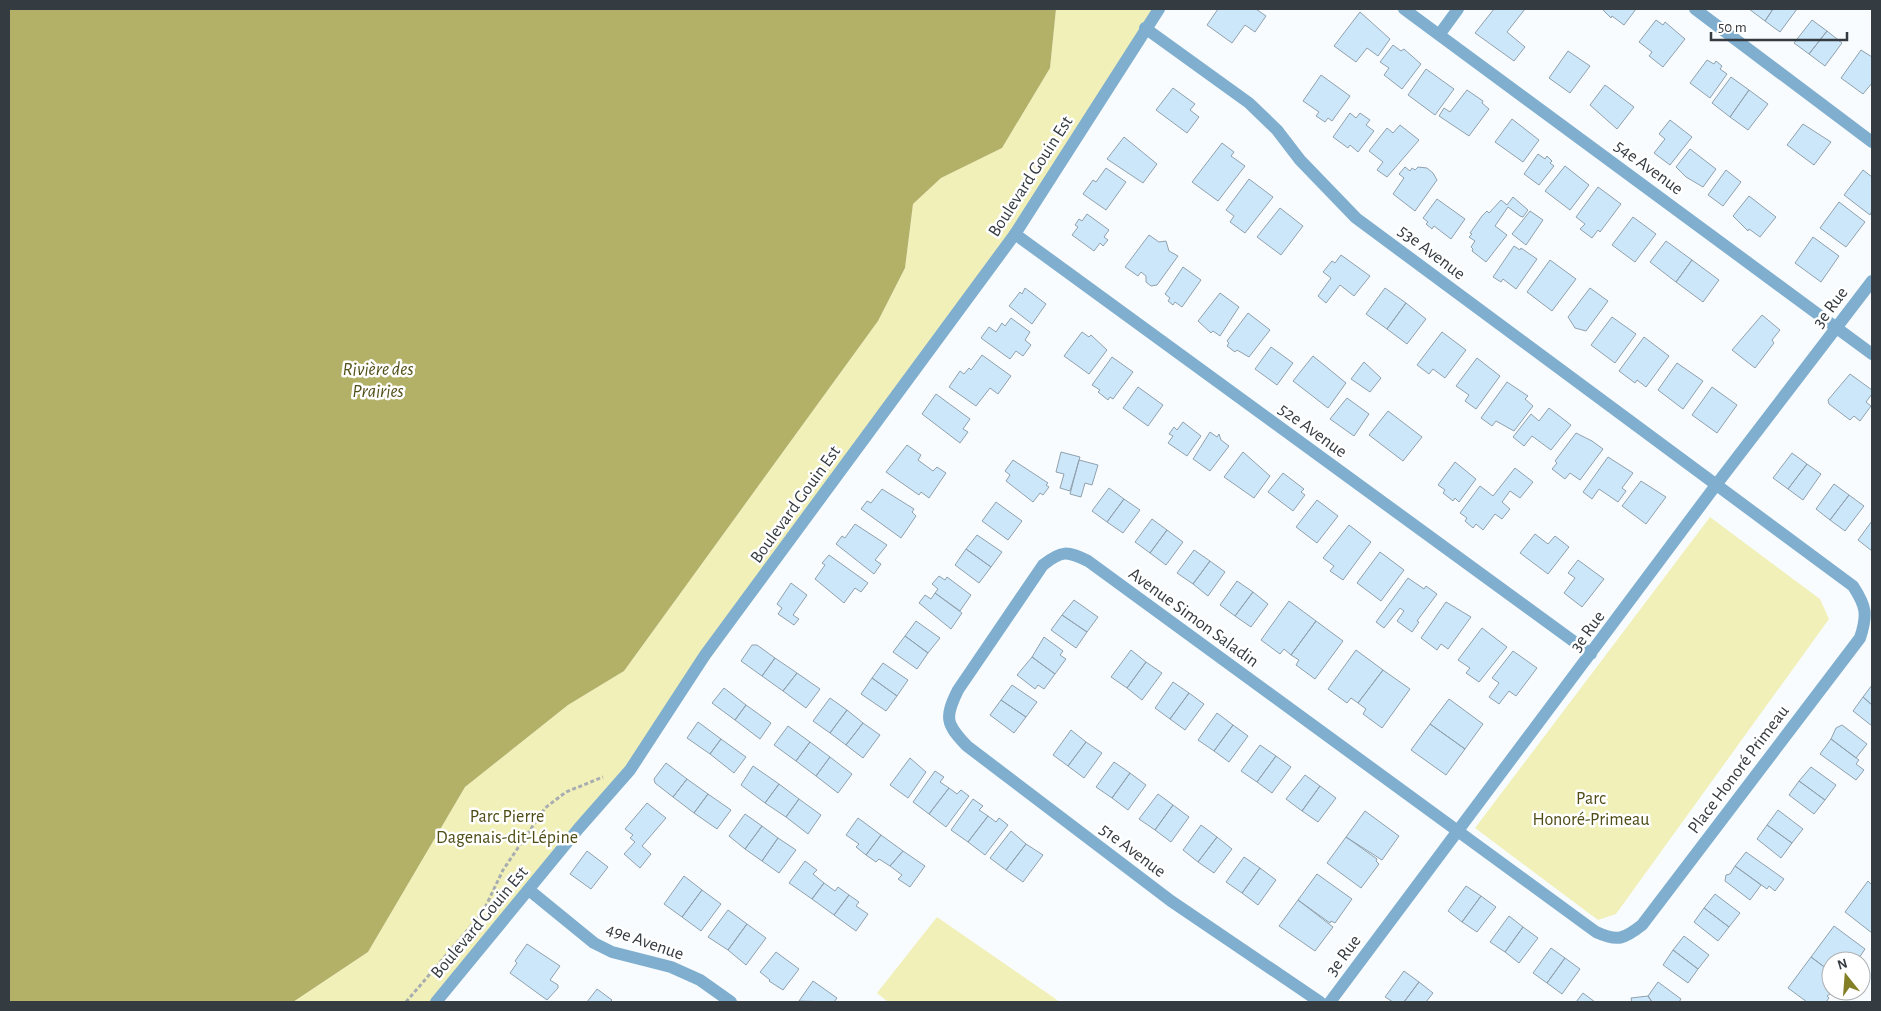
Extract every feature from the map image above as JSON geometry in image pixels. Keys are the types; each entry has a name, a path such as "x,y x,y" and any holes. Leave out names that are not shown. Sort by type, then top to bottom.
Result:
{"street":[{"name":"Boulevard Gouin Est","path":"436,1002 630,770 705,655 1014,234 1158,9"},
{"name":"54e Avenue","path":"1404,9 1872,354"},
{"path":"1439,35 1458,9"},
{"path":"1695,9 1872,142"},
{"name":"53e Avenue","path":"1145,28 1249,104 1277,130 1300,160 1356,218 1716,484"},
{"name":"52e Avenue","path":"1014,234 1591,654"},
{"name":"3e Rue","path":"1330,1002 1716,484 1872,281"},
{"name":"Place Honoré Primeau","path":"1457,832 1596,932 1611,939 1627,937 1642,925 1860,638 1865,622 1865,604 1853,586 1716,484"},
{"name":"Avenue Simon Saladin","path":"950,707 958,690 1044,565 1055,556 1072,554 1088,561 1457,832"},
{"name":"51e Avenue","path":"950,707 948,720 952,730 967,746 1171,901 1320,1002"},
{"name":"49e Avenue","path":"529,890 594,943 612,952 671,967 700,980 731,1002"}],"path":[{"path":"406,1002 483,912 503,870 545,808 566,792 604,777"}],"green space":[{"name":"Parc Pierre Dagenais-dit-Lépine","path":"1056,9 1159,9 1015,234 630,770 436,1002 293,1002 368,952 465,787 568,705 624,671 878,321 905,268 913,204 941,178 1002,148 1050,68"},
{"name":"Parc Honoré-Primeau","path":"1710,517 1820,599 1829,619 1616,914 1598,920 1475,828"},
{"path":"937,917 1060,1002 888,1002 877,993"}],"water":[{"name":"Rivière des Prairies","path":"9,9 1056,9 1050,68 1002,148 941,178 913,204 905,268 878,321 624,671 568,705 465,787 368,952 293,1002 9,1002"}],"building":[{"path":"1218,9 1256,9 1266,16 1255,32 1245,25 1232,43 1207,25"},
{"path":"1494,9 1525,9 1507,32 1525,47 1514,61 1475,33"},
{"path":"1602,9 1636,9 1624,25 1612,16 1611,18"},
{"path":"1749,9 1773,9 1765,21"},
{"path":"1773,9 1797,9 1780,32 1765,21"},
{"path":"1360,12 1390,39 1378,56 1367,48 1356,62 1334,46"},
{"path":"1656,20 1663,25 1665,22 1685,39 1663,67 1649,56 1652,52 1639,42"},
{"path":"1812,20 1827,31 1809,54 1794,43"},
{"path":"1827,31 1842,43 1825,66 1809,54"},
{"path":"1393,45 1401,51 1404,49 1421,64 1402,89 1384,75 1389,68 1380,62"},
{"path":"1861,50 1872,57 1872,83 1863,94 1841,78"},
{"path":"1568,51 1590,66 1570,93 1549,78"},
{"path":"1707,60 1714,64 1716,61 1722,66 1720,69 1727,74 1710,98 1690,83"},
{"path":"1426,69 1454,89 1435,115 1408,95"},
{"path":"1321,75 1350,96 1332,121 1328,118 1325,122 1316,116 1319,112 1303,101"},
{"path":"1731,77 1749,90 1730,117 1712,103"},
{"path":"1605,85 1634,107 1617,129 1590,105"},
{"path":"1173,88 1195,104 1190,110 1199,117 1187,133 1156,110"},
{"path":"1467,90 1483,101 1482,103 1489,109 1469,136 1439,116 1444,108 1450,112"},
{"path":"1749,90 1768,104 1748,130 1730,117"},
{"path":"1350,113 1356,118 1360,113 1370,120 1366,125 1374,131 1358,152 1350,145 1348,148 1333,137"},
{"path":"1512,119 1539,140 1523,162 1495,142"},
{"path":"1670,120 1692,137 1670,165 1654,153 1665,139 1659,134"},
{"path":"1803,124 1831,142 1814,165 1787,145"},
{"path":"1400,125 1419,140 1387,177 1377,170 1383,162 1369,151 1387,128 1393,133"},
{"path":"1124,137 1157,164 1143,183 1107,159"},
{"path":"1222,143 1234,152 1231,156 1245,166 1218,201 1192,182"},
{"path":"1690,149 1716,169 1703,187 1686,177 1676,167"},
{"path":"1538,154 1545,159 1547,156 1552,161 1550,163 1554,166 1539,185 1524,174"},
{"path":"1565,166 1589,185 1570,210 1545,191"},
{"path":"1405,167 1410,171 1412,168 1415,170 1418,167 1427,168 1437,180 1415,211 1393,194 1404,178 1399,174"},
{"path":"1106,168 1126,182 1106,210 1083,194 1093,180 1096,182"},
{"path":"1726,170 1741,182 1723,206 1708,195"},
{"path":"1863,170 1872,177 1872,211 1870,215 1844,195"},
{"path":"1249,179 1273,197 1245,233 1230,222 1234,216 1226,210"},
{"path":"1598,187 1621,204 1600,232 1598,230 1592,238 1580,229 1585,224 1576,217"},
{"path":"1749,196 1776,217 1760,237 1749,229 1748,231 1733,216"},
{"path":"1513,197 1528,210 1523,217 1508,207 1495,226 1507,235 1486,262 1472,251 1471,247 1475,241 1469,237 1472,234 1470,233 1487,211 1489,213 1501,200 1507,205"},
{"path":"1437,199 1465,219 1451,239 1434,226 1432,229 1423,218"},
{"path":"1839,202 1865,222 1846,247 1820,228"},
{"path":"1280,208 1303,226 1281,255 1257,237"},
{"path":"1530,211 1543,220 1526,245 1512,234"},
{"path":"1087,214 1109,230 1104,237 1108,240 1103,246 1100,243 1094,251 1072,235 1078,227 1075,225 1079,219 1082,221"},
{"path":"1633,217 1656,234 1635,262 1612,245"},
{"path":"1149,235 1159,242 1166,241 1169,251 1178,256 1157,285 1151,286 1146,282 1146,276 1141,272 1138,276 1125,267"},
{"path":"1813,237 1839,256 1821,282 1795,263"},
{"path":"1666,241 1692,260 1676,282 1650,262"},
{"path":"1514,246 1520,250 1521,248 1537,259 1516,289 1503,279 1501,282 1493,277"},
{"path":"1341,255 1370,276 1354,296 1340,285 1326,303 1318,296 1331,278 1323,272 1332,261 1335,263"},
{"path":"1550,260 1576,279 1552,311 1527,292"},
{"path":"1692,260 1719,280 1703,302 1676,282"},
{"path":"1183,267 1201,280 1182,307 1175,302 1173,305 1168,301 1170,298 1165,294"},
{"path":"1025,288 1046,304 1032,324 1009,306 1020,292 1022,294"},
{"path":"1385,288 1406,303 1387,329 1366,314"},
{"path":"1590,288 1608,301 1586,331 1575,328 1568,317"},
{"path":"1220,293 1239,307 1220,336 1213,331 1211,333 1198,321"},
{"path":"1406,303 1426,319 1407,344 1387,329"},
{"path":"1248,313 1270,330 1249,357 1237,350 1235,352 1227,346 1229,343 1227,341"},
{"path":"1762,315 1780,330 1772,340 1774,343 1755,368 1732,350"},
{"path":"1612,317 1636,334 1615,363 1591,345"},
{"path":"1011,318 1030,332 1025,340 1031,345 1023,356 1016,351 1010,359 981,338 989,327 996,332 1002,323 1005,326"},
{"path":"1082,332 1089,337 1091,335 1107,350 1089,374 1064,356"},
{"path":"1442,332 1466,350 1445,378 1433,369 1429,374 1417,365"},
{"path":"1644,337 1669,356 1646,387 1637,380 1635,383 1619,371"},
{"path":"1271,347 1293,363 1277,385 1255,369"},
{"path":"982,355 1011,376 998,394 990,388 976,406 949,387 960,371 964,374 969,368 971,370"},
{"path":"1313,356 1346,383 1328,408 1293,381"},
{"path":"1112,357 1133,372 1113,399 1110,397 1108,400 1098,392 1100,390 1092,385"},
{"path":"1477,358 1500,376 1476,409 1465,401 1469,395 1456,386"},
{"path":"1364,362 1381,378 1370,392 1351,379"},
{"path":"1677,363 1703,381 1683,409 1658,390"},
{"path":"1850,374 1872,390 1872,394 1866,402 1871,406 1860,421 1854,416 1850,420 1829,404 1828,400"},
{"path":"1507,382 1528,396 1525,399 1533,406 1514,431 1496,421 1492,426 1481,418"},
{"path":"1138,387 1163,405 1148,426 1123,408"},
{"path":"1712,387 1737,405 1717,433 1692,415"},
{"path":"936,394 970,419 963,429 968,432 960,443 922,414"},
{"path":"1347,398 1369,414 1354,436 1330,419"},
{"path":"1549,408 1571,425 1551,450 1532,436 1524,446 1513,437 1531,414 1539,421"},
{"path":"1388,411 1422,437 1403,461 1369,435"},
{"path":"1183,422 1201,436 1187,456 1168,443 1173,436 1169,434 1174,427 1177,430"},
{"path":"1210,432 1217,437 1219,434 1221,440 1229,446 1210,471 1193,459"},
{"path":"1576,433 1603,449 1580,480 1570,473 1565,479 1552,469 1557,463 1555,461"},
{"path":"907,445 921,455 918,460 933,471 937,467 946,473 929,498 921,492 919,495 886,472"},
{"path":"1061,452 1080,457 1070,491 1060,488 1064,474 1056,472"},
{"path":"1243,452 1270,476 1254,498 1224,477"},
{"path":"1792,453 1807,464 1788,489 1773,478"},
{"path":"1608,457 1633,473 1622,488 1626,491 1618,502 1599,489 1592,499 1583,492"},
{"path":"1013,460 1048,483 1046,485 1049,487 1043,495 1040,493 1033,502 1006,481 1010,475 1005,471"},
{"path":"1079,460 1098,465 1092,485 1085,483 1081,497 1070,494"},
{"path":"1455,462 1476,479 1459,502 1455,498 1453,501 1443,493 1445,490 1438,485"},
{"path":"1807,464 1821,474 1803,500 1788,489"},
{"path":"1515,468 1533,482 1520,498 1510,491 1502,502 1510,509 1502,519 1495,514 1483,530 1476,524 1473,528 1465,521 1467,518 1460,513 1480,486 1493,496"},
{"path":"1283,473 1304,489 1301,492 1305,495 1293,511 1268,492"},
{"path":"1641,481 1666,497 1646,524 1622,506"},
{"path":"1834,484 1849,495 1830,520 1816,509"},
{"path":"1109,488 1124,499 1107,522 1092,511"},
{"path":"882,489 914,509 912,512 916,516 901,538 861,509 867,501 871,503"},
{"path":"1849,495 1864,506 1845,531 1830,520"},
{"path":"1124,499 1140,510 1123,533 1107,522"},
{"path":"1317,500 1338,516 1317,543 1296,527"},
{"path":"996,502 1022,521 1008,540 982,521"},
{"path":"1152,519 1167,530 1150,553 1135,542"},
{"path":"1872,521 1872,551 1858,540"},
{"path":"855,524 887,545 875,560 881,564 874,574 836,544 842,536 845,538"},
{"path":"1349,525 1371,542 1343,580 1330,571 1334,566 1323,558"},
{"path":"1167,530 1183,542 1166,565 1150,553"},
{"path":"1535,534 1548,544 1555,536 1569,547 1548,574 1520,553"},
{"path":"977,535 1002,552 991,567 966,549"},
{"path":"966,549 991,567 979,583 955,565"},
{"path":"1194,550 1210,561 1193,584 1177,573"},
{"path":"1380,552 1404,570 1381,601 1357,583"},
{"path":"829,555 868,583 861,592 855,588 844,603 815,579 825,565 822,563"},
{"path":"1578,560 1604,579 1582,607 1564,593 1575,578 1568,573"},
{"path":"1210,561 1225,572 1208,596 1193,584"},
{"path":"939,576 945,580 947,577 971,595 960,611 935,593 938,589 932,584"},
{"path":"1408,578 1424,589 1426,586 1437,594 1417,621 1419,622 1412,632 1397,621 1404,611 1400,608 1384,628 1376,622"},
{"path":"1237,581 1253,592 1235,616 1220,605"},
{"path":"791,583 807,595 793,615 799,619 794,625 778,614 782,608 777,604"},
{"path":"1253,592 1268,604 1251,627 1235,616"},
{"path":"935,593 962,613 951,629 919,603 925,595 931,599"},
{"path":"1074,600 1098,617 1087,632 1062,615"},
{"path":"1289,601 1316,621 1291,655 1284,649 1280,654 1261,640"},
{"path":"1446,602 1471,617 1448,649 1441,644 1437,650 1421,638"},
{"path":"1062,615 1087,632 1076,648 1051,630"},
{"path":"916,621 940,638 928,653 905,636"},
{"path":"1316,621 1343,641 1315,679 1296,665 1299,660 1291,655"},
{"path":"1482,628 1507,647 1479,682 1466,673 1470,668 1458,660"},
{"path":"905,636 928,653 917,669 893,652"},
{"path":"1044,637 1063,651 1060,655 1066,659 1055,674 1032,657"},
{"path":"752,645 757,645 775,658 762,676 741,661"},
{"path":"1131,650 1146,662 1127,688 1111,677"},
{"path":"1356,650 1383,670 1358,703 1351,698 1347,703 1328,689"},
{"path":"1513,651 1537,668 1516,696 1509,691 1499,704 1489,697 1499,683 1492,678"},
{"path":"1032,657 1055,674 1044,689 1038,685 1035,689 1017,675"},
{"path":"775,658 797,673 783,691 762,676"},
{"path":"1146,662 1162,673 1142,700 1127,688"},
{"path":"883,663 908,680 897,696 872,678"},
{"path":"1383,670 1410,689 1382,728 1363,714 1366,709 1358,703"},
{"path":"797,673 820,689 806,708 783,691"},
{"path":"872,678 897,696 886,711 861,694"},
{"path":"1173,682 1189,693 1170,719 1155,708"},
{"path":"1012,685 1037,702 1026,717 1001,700"},
{"path":"1872,685 1872,705 1863,697"},
{"path":"724,688 746,705 735,720 712,703"},
{"path":"1189,693 1204,704 1185,730 1170,719"},
{"path":"1863,697 1872,705 1872,726 1853,711"},
{"path":"830,698 847,710 830,733 813,721"},
{"path":"1449,699 1483,724 1465,749 1430,724"},
{"path":"1001,700 1026,717 1014,733 990,715"},
{"path":"746,705 771,723 760,739 735,720"},
{"path":"847,710 863,723 846,745 830,733"},
{"path":"1217,713 1233,725 1214,751 1198,740"},
{"path":"698,722 721,739 710,754 687,738"},
{"path":"863,723 880,735 863,758 846,745"},
{"path":"1430,724 1465,749 1446,775 1411,750"},
{"path":"1233,725 1248,736 1229,762 1214,751"},
{"path":"1842,725 1867,744 1856,758 1831,739 1836,728"},
{"path":"788,726 810,742 796,761 774,745"},
{"path":"1071,730 1086,742 1068,766 1053,755"},
{"path":"721,739 746,757 734,773 710,754"},
{"path":"1831,739 1859,760 1856,764 1864,770 1856,780 1820,754"},
{"path":"810,742 830,757 816,776 796,761"},
{"path":"1086,742 1102,753 1084,778 1068,766"},
{"path":"1260,745 1276,756 1257,782 1241,771"},
{"path":"1276,756 1291,767 1272,793 1257,782"},
{"path":"830,757 852,774 838,793 816,776"},
{"path":"910,758 926,772 908,798 890,785"},
{"path":"1114,762 1130,773 1112,798 1096,787"},
{"path":"666,763 687,779 673,797 655,783 654,779"},
{"path":"753,766 779,784 765,803 741,785"},
{"path":"1811,767 1836,785 1825,800 1799,781"},
{"path":"935,771 944,777 940,782 949,788 929,814 913,802"},
{"path":"1130,773 1146,785 1128,810 1112,798"},
{"path":"1305,775 1320,786 1302,811 1286,799"},
{"path":"687,779 708,794 694,813 673,797"},
{"path":"1799,781 1825,800 1814,814 1789,795"},
{"path":"779,784 799,799 786,817 765,803"},
{"path":"1320,786 1336,798 1318,822 1302,811"},
{"path":"949,788 957,794 961,790 969,796 946,827 929,814"},
{"path":"708,794 731,810 717,829 694,813"},
{"path":"1158,794 1173,805 1155,830 1139,819"},
{"path":"799,799 821,815 808,834 786,817"},
{"path":"973,799 983,806 979,810 988,816 968,842 951,830"},
{"path":"647,803 666,818 642,846 651,854 640,868 624,854 635,842 630,838 633,835 625,829"},
{"path":"1173,805 1189,817 1171,842 1155,830"},
{"path":"1778,810 1803,829 1792,843 1767,825"},
{"path":"1365,811 1399,836 1382,860 1346,837"},
{"path":"745,814 762,826 745,849 729,836"},
{"path":"988,816 996,822 999,818 1008,825 985,855 968,842"},
{"path":"858,818 881,835 866,855 856,847 859,844 846,835"},
{"path":"1201,825 1217,837 1198,862 1183,850"},
{"path":"1767,825 1792,843 1781,858 1757,839"},
{"path":"762,826 778,838 762,861 745,849"},
{"path":"1011,831 1026,844 1006,870 990,858"},
{"path":"881,835 903,851 890,866 879,859 876,862 866,855"},
{"path":"1217,837 1232,849 1214,873 1198,862"},
{"path":"1346,837 1377,859 1376,861 1379,864 1361,888 1327,863"},
{"path":"778,838 796,850 779,873 762,861"},
{"path":"1026,844 1043,855 1023,882 1006,870"},
{"path":"587,851 608,867 591,889 570,874"},
{"path":"903,851 925,866 910,887 898,879 902,875 890,866"},
{"path":"1746,852 1784,879 1775,891 1769,886 1767,889 1735,866"},
{"path":"1244,857 1260,868 1242,893 1226,882"},
{"path":"805,861 817,870 813,874 824,883 812,899 789,883"},
{"path":"1735,866 1761,885 1750,900 1725,881 1726,875 1730,874"},
{"path":"1260,868 1276,880 1258,905 1242,893"},
{"path":"1317,874 1352,899 1335,923 1331,921 1330,923 1298,900"},
{"path":"684,876 702,890 682,917 664,904"},
{"path":"1868,881 1872,885 1872,933 1845,912"},
{"path":"824,883 835,891 838,887 849,895 834,915 812,899"},
{"path":"1466,886 1481,896 1462,922 1448,911"},
{"path":"702,890 721,904 701,931 682,917"},
{"path":"1715,894 1740,913 1729,927 1704,908"},
{"path":"849,895 859,902 856,906 868,914 856,931 834,915"},
{"path":"1481,896 1496,907 1477,932 1462,922"},
{"path":"1298,900 1333,927 1315,951 1279,926"},
{"path":"1704,908 1729,927 1718,941 1694,922"},
{"path":"728,910 747,924 728,950 708,937"},
{"path":"1509,916 1523,927 1505,952 1490,942"},
{"path":"747,924 766,938 746,965 728,950"},
{"path":"1834,926 1865,949 1864,951 1821,951 1821,964 1811,957"},
{"path":"1523,927 1538,938 1519,963 1505,952"},
{"path":"1684,936 1709,955 1698,969 1673,950"},
{"path":"527,944 560,966 550,980 558,985 558,988 547,1000 510,973 517,963 515,961"},
{"path":"1551,948 1565,958 1547,983 1533,973"},
{"path":"1673,950 1698,969 1688,983 1663,965"},
{"path":"776,952 799,969 783,990 769,981 760,972"},
{"path":"1811,957 1821,964 1821,1001 1827,1001 1807,1002 1788,988"},
{"path":"1565,958 1580,969 1562,994 1547,983"},
{"path":"1404,971 1419,982 1404,1002 1393,1002 1385,997"},
{"path":"813,981 837,998 834,1002 799,1001"},
{"path":"1419,982 1433,993 1426,1002 1404,1002"},
{"path":"1658,982 1681,999 1679,1002 1652,1002 1648,996"},
{"path":"597,989 612,1000 610,1002 587,1002"},
{"path":"1583,993 1595,1002 1576,1002"},
{"path":"1648,996 1652,1002 1632,1002 1631,998"}]}
